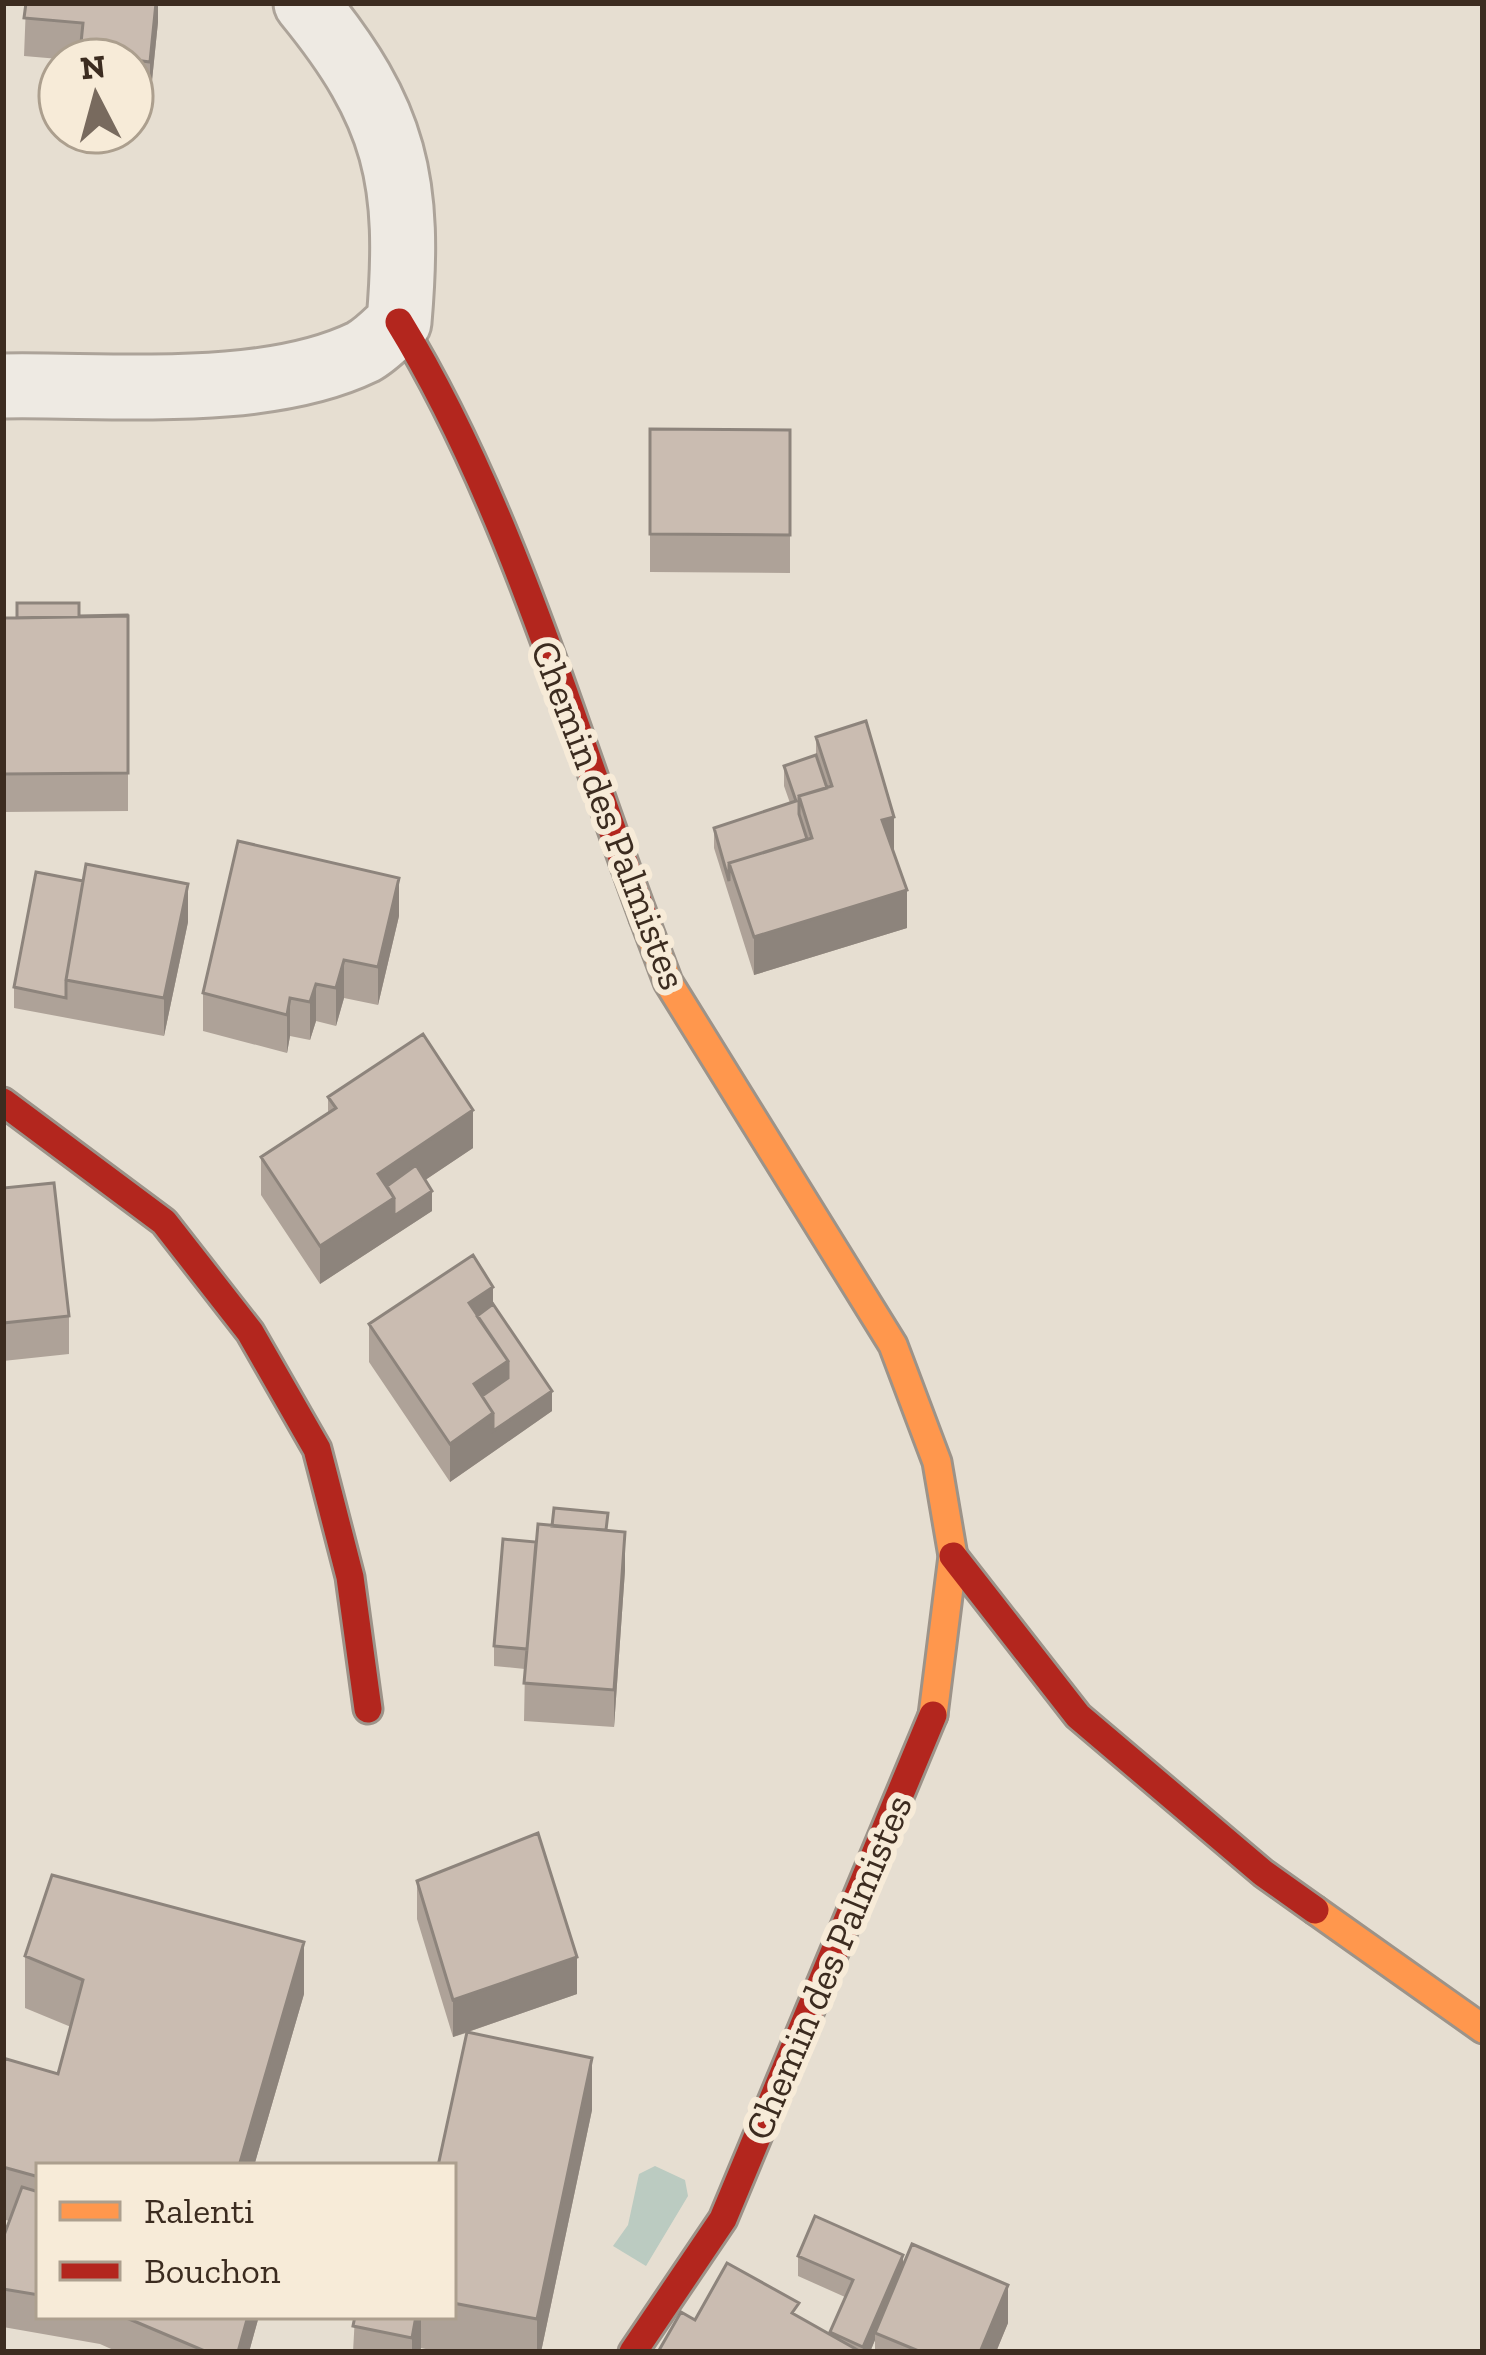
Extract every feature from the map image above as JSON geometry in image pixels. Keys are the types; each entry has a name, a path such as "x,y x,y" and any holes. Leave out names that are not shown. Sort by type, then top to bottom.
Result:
{"street":[{"path":"3,386 240,382 325,365 366,350 399,322 405,245 398,158 346,52 306,3"},
{"name":"Chemin des Palmistes","path":"399,322 448,402 485,490 668,982 893,1345 937,1462 953,1556 933,1716 723,2219 633,2352"},
{"path":"3,1102 164,1222 250,1332 316,1449 350,1577 368,1709"},
{"name":"Chemin des Palmistes","path":"953,1556 1078,1717 1263,1873 1483,2029"}],"shaded area":[{"path":"655,2166 685,2180 688,2196 646,2266 613,2246 628,2225 639,2174"}],"building":[{"path":"26,3 156,3 153,36 82,36 83,23 24,18"},
{"path":"650,429 790,430 790,535 650,534"},
{"path":"17,603 79,603 79,616 127,616 17,618"},
{"path":"128,616 128,773 3,774 3,618"},
{"path":"866,721 894,817 882,820 907,890 754,937 729,863 812,838 799,796 832,786 816,737"},
{"path":"816,755 827,788 799,796 807,839 729,863 729,881 714,828 796,801 784,766"},
{"path":"238,841 399,878 378,967 344,960 336,988 316,984 310,1002 290,998 287,1015 203,993"},
{"path":"86,864 188,884 164,998 66,980"},
{"path":"36,872 83,881 66,998 14,987"},
{"path":"423,1034 473,1110 378,1174 394,1198 320,1246 261,1157 336,1108 328,1097"},
{"path":"416,1165 432,1191 394,1216 394,1198 387,1186"},
{"path":"54,1183 69,1316 3,1323 3,1188"},
{"path":"473,1255 493,1287 469,1303 508,1361 474,1384 493,1413 450,1444 369,1324"},
{"path":"493,1304 552,1391 493,1431 493,1413 482,1396 508,1378 508,1361 477,1316"},
{"path":"554,1508 608,1513 606,1530 552,1526"},
{"path":"538,1524 625,1532 614,1690 524,1683"},
{"path":"503,1539 536,1542 527,1649 494,1646"},
{"path":"538,1833 577,1957 453,2000 417,1881"},
{"path":"52,1875 304,1942 240,2163 36,2163 36,2176 3,2167 3,2058 58,2074 83,1980 25,1956"},
{"path":"467,2032 592,2058 537,2319 456,2304 456,2163 439,2163"},
{"path":"22,2187 36,2191 36,2294 3,2289 3,2238"},
{"path":"815,2216 903,2255 863,2347 830,2332 853,2280 798,2256"},
{"path":"912,2244 1008,2285 980,2352 921,2352 875,2333"},
{"path":"727,2263 799,2303 792,2313 861,2352 658,2352 681,2312 695,2320"},
{"path":"129,2319 247,2319 238,2352 207,2352"},
{"path":"354,2319 415,2319 412,2338 353,2326"}],"traffic: slow":[{"path":"644,918 668,982 893,1345 937,1462 953,1556 933,1715"},
{"path":"1315,1910 1483,2029"}],"traffic: jam":[{"path":"399,322 438,391 505,537 644,918"},
{"path":"3,1102 164,1222 250,1332 317,1449 350,1577 368,1709"},
{"path":"953,1556 1078,1716 1263,1873 1315,1910"},
{"path":"633,2352 723,2219 933,1715"}]}
